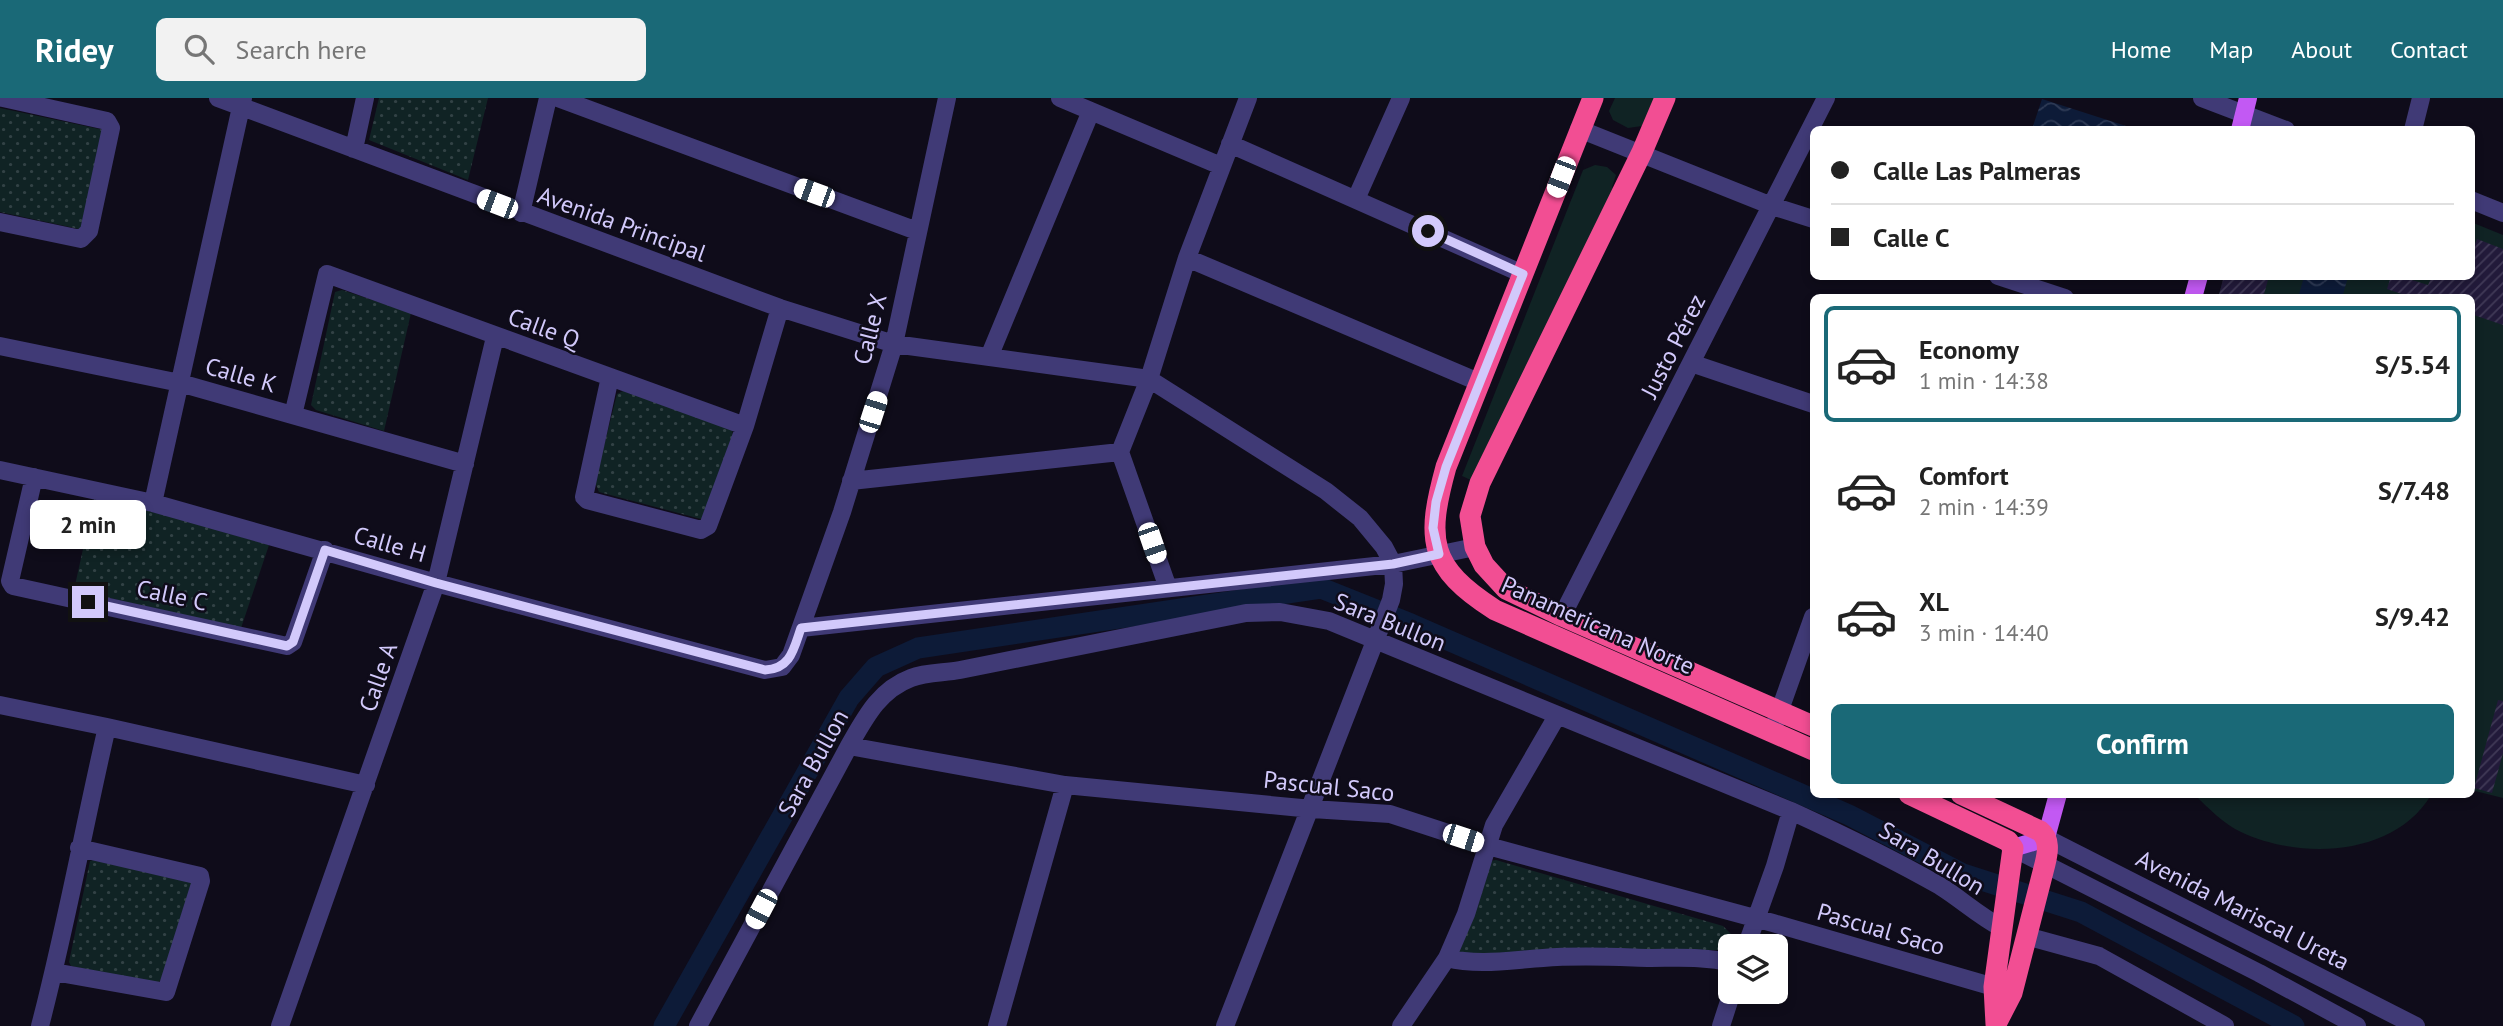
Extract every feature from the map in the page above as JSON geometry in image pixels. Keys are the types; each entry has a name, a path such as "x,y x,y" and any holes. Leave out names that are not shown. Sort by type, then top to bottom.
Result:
{"highway":[{"name":"Panamericana Norte","path":"1593,98 1446,467 1436,502 1433,528 1439,554 1452,578 1495,610 1776,721 1810,726"},
{"name":"Panamericana Norte","path":"1665,98 1642,152 1480,483 1471,516 1475,547 1484,565 1506,589 1776,721 1810,748"},
{"path":"1917,798 2010,842 2013,855 1994,988 1995,1025"},
{"path":"1970,798 2040,831 2046,838 2044,869 2012,993 1995,1025"}],"main road":[{"path":"2013,855 2046,838 2057,798"}],"street":[{"path":"0,222 81,239 86,236 111,128 107,121 3,98"},
{"name":"Avenida Principal","path":"218,98 242,103 521,213 780,308 894,344 1149,379"},
{"path":"354,149 365,98"},
{"path":"521,213 548,98"},
{"path":"558,98 917,231"},
{"name":"Calle X","path":"765,670 775,669 788,662 851,481 894,344 947,98"},
{"path":"1060,98 1221,166"},
{"path":"1168,588 1120,452 1149,379 1187,258 1248,98"},
{"path":"1356,199 1401,98"},
{"name":"Justo Pérez","path":"1812,126 1826,98"},
{"path":"2202,98 2276,126"},
{"path":"2414,126 2421,98"},
{"path":"153,503 242,103"},
{"path":"989,358 1091,111"},
{"path":"1579,129 1772,206 1810,218"},
{"name":"Justo Pérez","path":"1562,616 1810,130"},
{"path":"1230,144 1523,274"},
{"path":"2475,202 2503,213"},
{"path":"1187,258 1481,383"},
{"name":"Calle Q","path":"293,415 327,274 745,426"},
{"path":"2010,280 2053,294"},
{"path":"610,377 584,497 701,530 708,526 745,426 780,308"},
{"name":"Calle A","path":"279,1026 436,583 495,337"},
{"name":"Calle K","path":"0,346 180,383 465,464"},
{"path":"1691,363 1810,403"},
{"path":"1149,379 1344,504 1372,533 1393,564 1394,584 1391,600 1378,636 1226,1026"},
{"path":"851,481 1120,452"},
{"name":"Calle H","path":"0,470 153,503 436,583 765,670"},
{"name":"Calle C","path":"34,477 10,581 13,586 287,646 293,642 325,550"},
{"path":"801,628 1393,564 1475,547"},
{"name":"Sara Bullon","path":"698,1026 849,746 877,700 887,690 913,677 1246,613 1280,612 1329,621 1378,636 1557,716 1849,837 1943,888 1982,918 2003,919"},
{"path":"1776,721 1810,625"},
{"path":"0,705 366,785"},
{"path":"1401,1026 1447,958 1466,914 1494,825 1557,716"},
{"path":"40,1026 107,727"},
{"name":"Pascual Saco","path":"849,746 1065,785 1390,814 1488,846 1994,988"},
{"path":"997,1026 1065,785"},
{"path":"1750,934 1775,866 1791,811"},
{"name":"Avenida Mariscal Ureta","path":"2046,838 2416,1026"},
{"path":"54,971 166,992 201,881 200,876 79,848"},
{"name":"Avenida Mariscal Ureta","path":"2013,855 2357,1026"},
{"path":"2026,936 2099,956 2225,1026"},
{"path":"1447,958 1469,963 1553,957 1718,961"},
{"path":"1721,1026 1728,1004"}],"green space":[{"path":"379,98 488,98 468,180 369,140"},
{"path":"1615,98 1654,98 1642,126 1628,128 1613,120 1609,111"},
{"path":"0,108 104,130 87,223 79,229 0,212"},
{"path":"1595,165 1607,167 1616,175 1612,187 1616,190 1473,481 1462,476 1583,170"},
{"path":"2475,224 2503,235 2503,798 2475,791 2475,294 2219,294 2223,280 2475,280"},
{"path":"342,290 411,313 384,431 316,410 311,405 335,292"},
{"path":"623,391 732,428 733,438 706,514 701,519 599,492 595,482 617,394"},
{"path":"94,499 167,515 269,545 241,628 74,590"},
{"path":"2198,798 2429,798 2415,816 2394,831 2370,841 2317,849 2290,847 2265,841 2235,829"},
{"path":"98,859 193,879 162,979 156,984 71,966 69,962 90,861"},
{"path":"1496,860 1723,926 1731,934 1718,934 1718,950 1574,950 1462,957 1458,954 1491,861"}],"water":[{"path":"2042,99 2126,126 2033,126"},
{"path":"2303,280 2347,280 2343,294 2299,294"}],"building":[{"path":"2477,239 2503,249 2503,325 2475,315 2475,294 2401,294 2387,289 2390,280 2412,280 2428,285 2430,280 2475,280"},
{"path":"2223,280 2268,280 2264,294 2219,294"},
{"path":"2498,700 2503,701 2503,753 2492,793 2475,788"}],"waterway":[{"path":"664,1026 849,698 876,667 918,648 1321,588 1411,624 1810,798"},
{"path":"1810,798 1849,815 1963,874 2081,912 2294,1026"}],"route":[{"path":"88,602 287,646 293,642 325,550 436,583 765,670 782,667 788,662 801,628 1393,564 1439,554 1433,528 1436,502 1446,467 1523,274 1428,231"}]}
